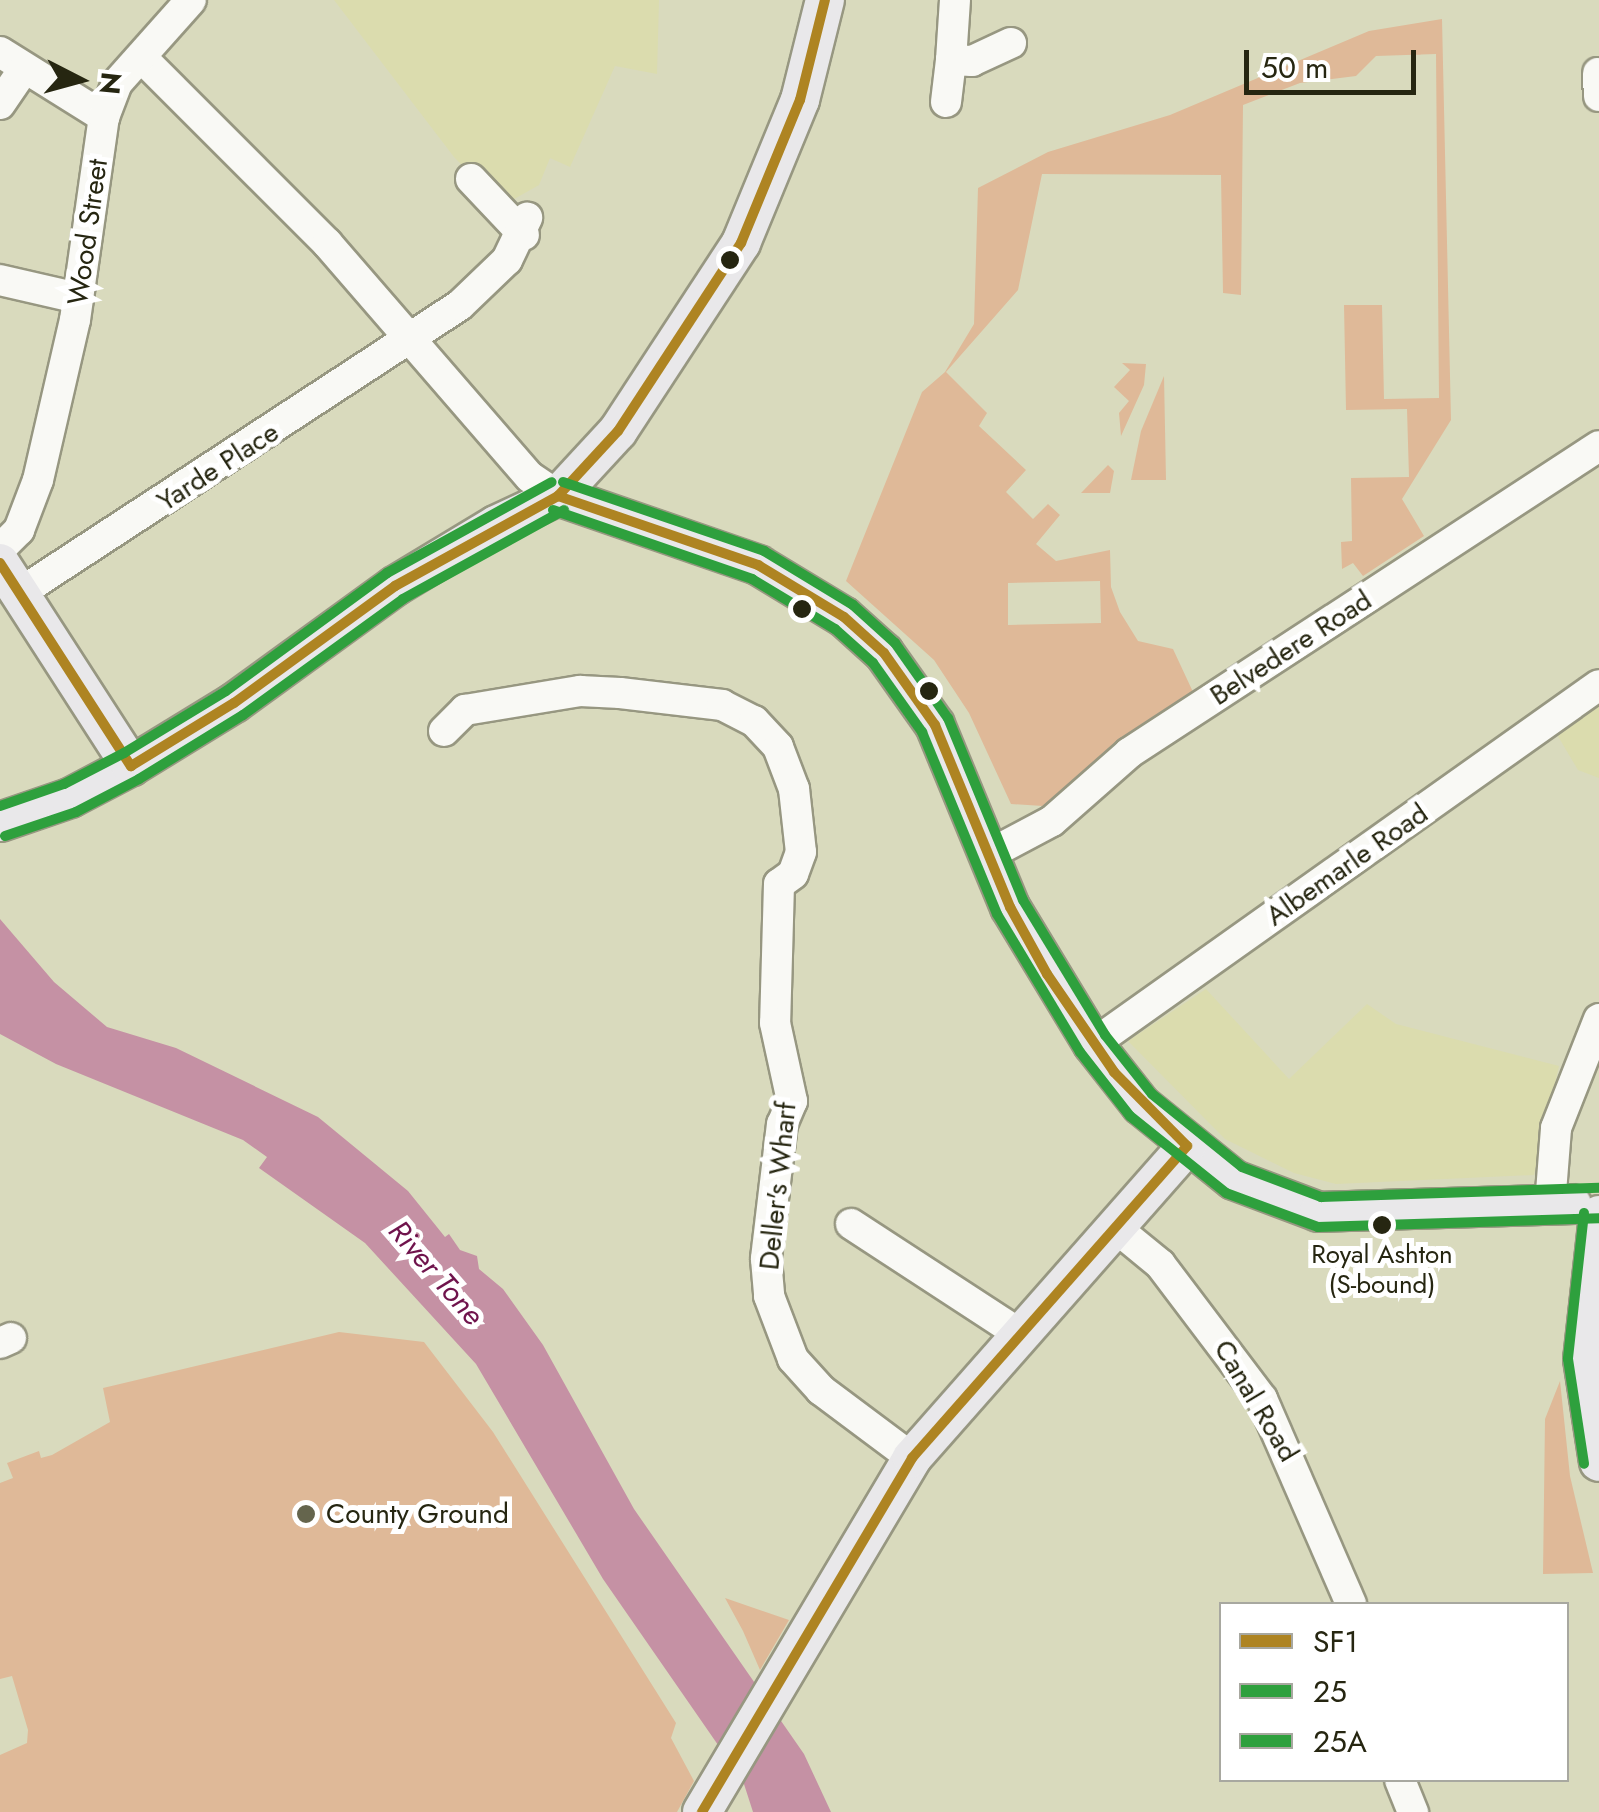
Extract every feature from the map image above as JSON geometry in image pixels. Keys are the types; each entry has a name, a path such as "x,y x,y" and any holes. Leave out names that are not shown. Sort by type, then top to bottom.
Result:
{"main road":[{"path":"0,822 70,798 132,766 234,703 395,586 496,524 558,496 618,431 741,243 800,100 826,0"},
{"path":"558,496 718,548 794,584 844,617 904,675 935,725 1015,917 1094,1044 1141,1105 1187,1146 1234,1180 1318,1212 1578,1218 1583,1359 1599,1462"},
{"path":"11,578 132,766"},
{"path":"704,1808 912,1458 1018,1332 1187,1146"}],"street":[{"name":"Wood Street","path":"0,549 30,509 78,298 104,117 117,83 144,60 192,0"},
{"path":"946,102 954,0"},
{"path":"951,60 972,61 1011,44"},
{"path":"0,104 12,60 104,117"},
{"path":"144,60 413,337 530,477 558,496"},
{"path":"1598,73 1599,96"},
{"path":"413,337 460,306 525,227 470,179"},
{"path":"0,280 78,298"},
{"name":"Yarde Place","path":"11,578 413,337"},
{"name":"Belvedere Road","path":"988,855 1052,821 1129,753 1599,446"},
{"name":"Albemarle Road","path":"1094,1044 1599,685"},
{"name":"Deller's Wharf","path":"444,731 465,710 580,692 620,693 722,705 754,721 778,747 794,788 801,852 793,874 778,884 776,1023 792,1101 782,1124 766,1259 769,1296 793,1358 822,1390 912,1458"},
{"path":"1578,1218 1556,1128 1599,1020"},
{"path":"851,1224 1018,1332"},
{"name":"Canal Road","path":"1116,1228 1160,1264 1262,1399 1351,1602"},
{"path":"1401,1782 1413,1812"}],"shaded area":[{"path":"334,0 659,0 657,74 615,66 570,167 550,158 539,185 502,206 454,157"},
{"path":"1442,19 1451,420 1402,499 1424,536 1363,576 1353,563 1342,569 1341,542 1352,541 1351,478 1409,477 1407,409 1346,410 1344,305 1382,305 1384,399 1439,398 1436,54 1376,56 1356,76 1300,83 1243,105 1241,295 1223,293 1221,175 1042,174 1018,290 946,372 987,413 979,426 1026,470 1006,492 1033,519 1048,504 1060,515 1036,544 1056,561 1110,550 1111,587 1120,612 1138,641 1173,649 1193,692 1043,806 1011,804 969,713 934,660 846,581 922,392 945,372 974,324 978,188 1048,152 1170,115 1369,31","holes":["1100,581 1101,623 1008,625 1008,583"]},
{"path":"1122,363 1146,364 1144,385 1121,436 1119,413 1129,401 1114,387 1130,370"},
{"path":"1164,376 1166,480 1131,480 1141,431"},
{"path":"1108,465 1114,471 1110,493 1081,493"},
{"path":"1599,704 1599,778 1578,770 1556,733"},
{"path":"1206,989 1289,1079 1367,1004 1396,1024 1559,1066 1534,1175 1336,1184 1294,1173 1225,1139 1128,1041"},
{"name":"County Ground","path":"339,1332 424,1342 493,1432 676,1723 671,1738 694,1781 677,1812 0,1812 0,1755 27,1743 28,1730 12,1676 0,1679 0,1483 13,1478 7,1463 39,1451 41,1458 52,1455 110,1422 103,1388"},
{"path":"1560,1381 1570,1476 1593,1573 1543,1574 1545,1419"},
{"path":"725,1598 789,1620 760,1670 743,1631"}],"water":[{"name":"River Tone","path":"0,919 54,982 107,1027 176,1048 318,1117 408,1191 445,1237 449,1234 460,1250 477,1256 479,1269 503,1289 543,1345 634,1509 804,1754 831,1812 753,1812 743,1781 603,1579 476,1364 365,1243 259,1168 267,1157 243,1140 56,1064 0,1034"}],"transit line":[{"name":"SF1","path":"0,563 131,766 234,703 395,586 558,496 618,431 741,243 800,100 825,0"},
{"name":"25A","path":"0,806 64,784 124,753 226,691 387,573 552,482"},
{"name":"25A","path":"563,482 764,551 853,605 895,643 948,718 1023,900 1105,1035 1152,1094 1242,1167 1321,1197 1599,1188"},
{"name":"SF1","path":"558,496 758,565 844,617 884,653 935,725 1010,907 1047,974 1114,1072 1187,1146"},
{"name":"25","path":"553,510 752,579 835,629 873,663 922,732 997,914 1080,1052 1130,1116 1226,1193 1318,1227 1599,1218"},
{"name":"25","path":"5,836 76,812 139,779 243,715 403,599 564,510"},
{"name":"SF1","path":"702,1812 912,1458 1187,1146"},
{"name":"25","path":"1584,1213 1568,1359 1584,1464"}],"place":[{"name":"Royal Ashton (S-bound)","path":"1382,1225"},
{"name":"County Ground","path":"306,1514"}]}
